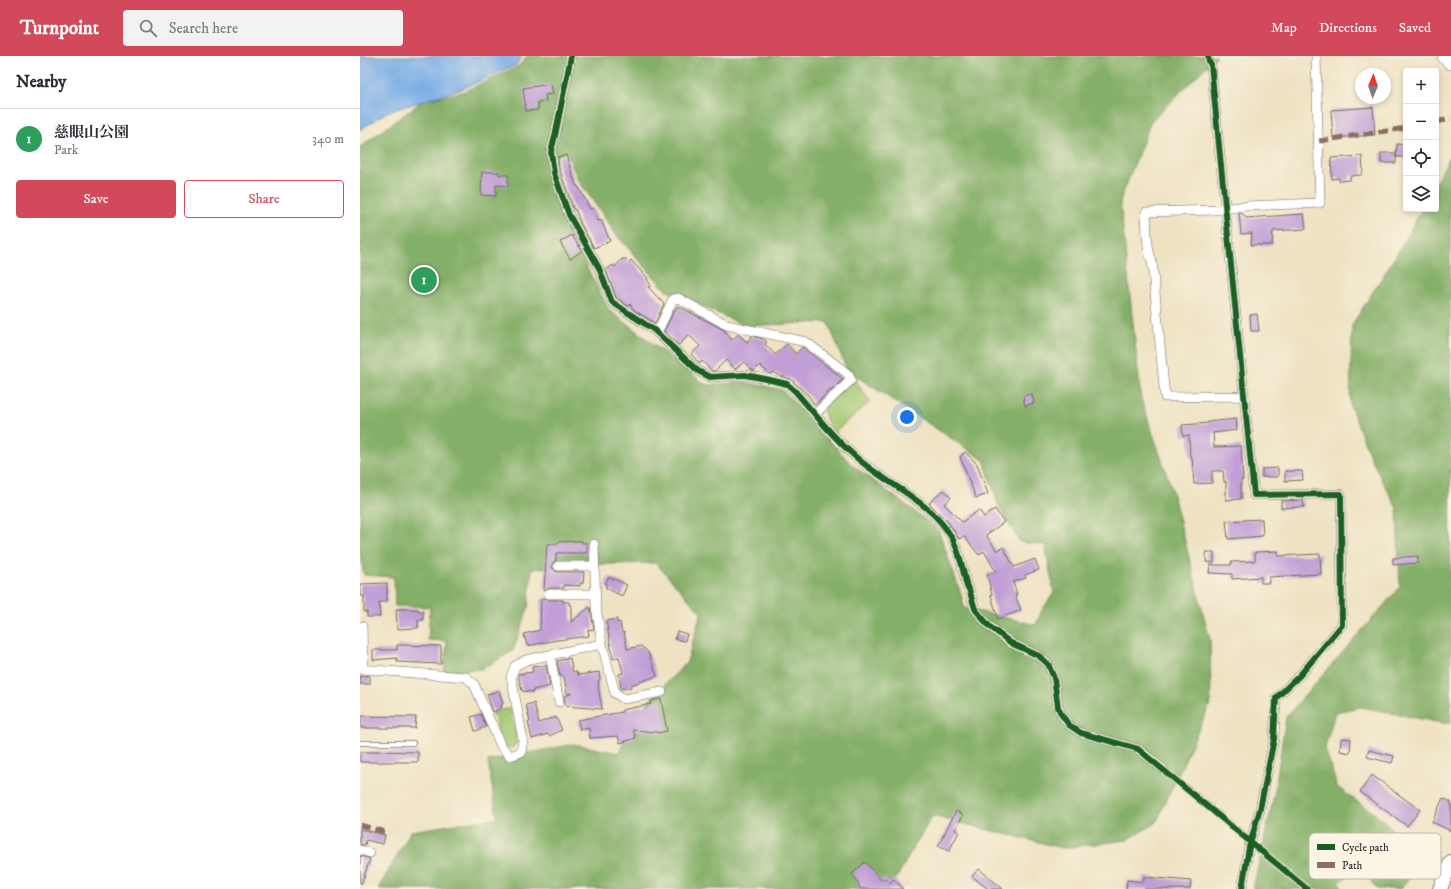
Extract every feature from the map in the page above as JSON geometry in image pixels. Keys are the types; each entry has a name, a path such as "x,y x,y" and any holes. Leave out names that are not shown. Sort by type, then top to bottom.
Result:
{"highway":[{"path":"1446,56 1451,62"}],"main road":[{"path":"1440,889 1451,862"}],"street":[{"path":"571,56 557,130 550,152 554,173 568,215 599,268 612,302 656,333 698,371 710,377 744,375 787,384 816,414 842,445 858,460 929,510 946,528 959,553 967,587 975,609 989,626 1011,644 1039,656 1048,664 1054,678 1058,707 1069,725 1081,733 1138,749 1163,769"},
{"path":"1208,56 1211,65 1254,495 1341,494 1342,624 1300,675 1276,698 1274,739 1260,809 1249,847 1242,889"},
{"path":"1244,396 1165,397 1159,326 1146,212 1320,203 1316,56"},
{"path":"656,333 673,299 678,298 727,325 806,342 848,374 851,380 816,414"},
{"path":"594,544 596,607 602,644 615,693 624,699 662,692"},
{"path":"558,566 595,566"},
{"path":"550,594 596,594"},
{"path":"362,626 361,669 466,677 474,684 501,746 510,756 521,752 524,740 511,676 515,666 526,660 602,644"},
{"path":"550,656 559,702"},
{"path":"360,850 370,853"}],"lane":[{"path":"360,742 413,743"}],"green space":[{"path":"527,56 1217,56 1151,121 1120,201 1141,399 1171,487 1210,640 1211,702 1156,823 1127,840 1063,848 932,816 890,889 378,889 411,831 497,818 488,761 574,744 618,753 649,701 687,662 701,613 656,563 574,565 532,569 528,608 513,651 482,669 444,671 447,641 428,640 430,607 395,606 394,577 364,575 360,552 360,147 424,100 463,92 519,66","holes":["567,152 577,178 618,237 666,290 746,326 828,322 847,370 984,460 999,507 1020,542 1045,545 1054,593 1042,610 1036,625 964,608 961,594 938,529 851,464 782,390 744,382 706,385 609,310 563,222 545,159"]},
{"path":"1450,156 1451,723 1442,723 1361,707 1335,712 1325,748 1337,787 1383,820 1396,833 1309,833 1309,879 1344,879 1339,882 1342,889 1253,889 1274,796 1286,717 1400,587 1397,508 1371,459 1350,405 1352,325 1402,246 1420,212 1439,212 1439,176"},
{"path":"854,379 870,402 834,432 827,421 823,407"},
{"path":"510,708 517,742 512,748 503,746 493,713"},
{"path":"1370,879 1408,879 1401,889 1377,889"}],"water":[{"path":"360,56 522,56 516,65 462,89 387,112 360,130"}],"building":[{"path":"551,84 553,94 545,95 546,101 538,102 538,110 526,111 523,88"},
{"path":"1373,107 1375,135 1333,138 1331,110"},
{"path":"1397,144 1403,145 1403,157 1396,157"},
{"path":"1381,153 1396,153 1396,163 1381,163"},
{"path":"566,155 576,186 578,186 590,209 593,208 598,221 601,220 610,241 594,248 575,209 574,210 559,168 558,157"},
{"path":"1362,156 1363,171 1361,175 1350,176 1350,180 1339,181 1339,178 1332,179 1331,158"},
{"path":"482,172 499,172 499,175 508,175 508,186 496,185 496,196 481,195"},
{"path":"1239,213 1242,213 1246,218 1304,214 1306,229 1273,231 1272,245 1251,245 1252,233 1241,234"},
{"path":"572,235 582,251 570,259 560,242"},
{"path":"622,259 626,259 629,262 631,260 648,278 647,279 651,286 648,287 664,304 655,323 634,310 630,304 628,306 616,297 606,270 613,265 615,267"},
{"path":"678,306 724,330 732,340 738,334 747,342 752,336 763,339 767,342 765,344 775,355 787,344 796,354 802,347 843,379 815,405 809,396 791,379 773,372 771,374 768,373 760,365 754,371 744,362 735,369 726,360 715,371 712,371 702,361 700,364 691,354 700,346 689,335 679,345 664,331"},
{"path":"1257,314 1259,331 1251,331 1250,315"},
{"path":"1032,394 1034,403 1025,406 1023,396"},
{"path":"1236,419 1237,430 1213,433 1214,447 1241,446 1243,480 1241,480 1241,499 1226,500 1226,481 1224,482 1223,471 1212,471 1212,483 1194,484 1192,457 1190,457 1189,435 1183,436 1182,425"},
{"path":"965,452 977,464 988,494 976,498 960,457"},
{"path":"1278,468 1278,477 1262,477 1262,469"},
{"path":"1285,471 1302,471 1303,480 1285,481"},
{"path":"944,490 951,498 944,504 962,522 979,510 984,517 995,509 1004,522 986,535 997,551 1003,547 1014,567 1035,559 1039,570 1025,575 1026,578 1013,582 1017,594 1015,595 1021,610 998,619 987,574 996,572 984,551 979,555 964,536 959,539 949,523 929,503"},
{"path":"1303,500 1304,507 1281,508 1281,501"},
{"path":"1262,519 1263,536 1228,539 1226,521"},
{"path":"582,541 582,543 587,543 587,553 556,553 556,560 552,566 555,571 558,572 584,572 583,583 580,583 580,586 564,585 564,588 549,588 544,591 547,544 558,544 558,542"},
{"path":"1278,551 1278,556 1320,554 1321,574 1269,577 1269,583 1261,583 1261,577 1232,579 1232,574 1209,573 1210,565 1231,565 1231,562 1255,561 1255,552"},
{"path":"1206,552 1214,552 1214,563 1206,562"},
{"path":"1418,556 1418,563 1393,565 1393,558"},
{"path":"609,577 627,585 622,596 606,588 606,582"},
{"path":"387,583 387,602 379,602 380,617 367,617 367,612 364,612 364,596 360,596 360,584"},
{"path":"544,597 549,600 563,600 563,602 569,602 569,605 571,605 571,622 590,607 594,629 588,630 589,636 527,646 524,634 540,630 541,599 544,599"},
{"path":"396,609 418,609 418,611 423,611 423,620 418,620 418,628 397,629"},
{"path":"617,619 617,623 620,622 622,633 624,632 627,649 641,646 648,652 657,676 631,685 631,687 621,689 619,674 623,673 619,657 613,659 606,621"},
{"path":"677,631 687,634 685,641 675,639"},
{"path":"397,645 441,646 441,664 397,662 397,658 373,660 373,650 397,650"},
{"path":"570,658 573,672 577,672 578,675 599,672 600,680 598,681 598,686 602,709 566,706 564,696 571,693 567,693 564,676 560,676 557,661"},
{"path":"546,665 550,686 533,690 533,692 522,691 518,674 533,672 532,667"},
{"path":"360,676 370,676 370,684 360,684"},
{"path":"499,691 503,704 501,705 502,708 493,712 487,694"},
{"path":"661,699 667,731 657,733 633,730 636,738 620,743 618,736 590,738 589,728 580,730 578,720 622,712 622,710 651,704 651,701"},
{"path":"534,703 539,723 556,717 562,730 549,736 548,734 532,739 526,705"},
{"path":"481,714 486,727 475,731 471,717"},
{"path":"361,716 416,717 415,728 361,728"},
{"path":"1341,738 1351,739 1350,753 1340,751"},
{"path":"1369,750 1394,756 1392,763 1367,757"},
{"path":"360,752 418,752 418,762 360,762"},
{"path":"1372,775 1420,810 1407,826 1360,792"},
{"path":"1443,798 1451,802 1451,831 1432,822"},
{"path":"956,811 963,815 955,830 959,832 949,851 938,846"},
{"path":"360,829 385,835 383,844 366,840 365,845 360,844"},
{"path":"360,856 370,859 362,883 360,883"},
{"path":"865,862 881,880 885,878 889,883 894,879 903,889 860,889 857,880 852,874"},
{"path":"979,869 1003,889 988,889 972,876"},
{"path":"1144,877 1191,881 1190,889 1126,889 1127,880 1143,882"}],"tunnel":[{"path":"1163,769 1307,889"}],"marked path":[{"path":"1439,121 1451,119"},
{"path":"1319,141 1403,128"},
{"path":"360,825 389,833"}],"cycle path":[{"path":"571,56 551,152 554,173 569,215 599,268 612,302 654,330 698,371 710,377 745,375 787,384 795,391 840,443 869,468 910,495 934,515 944,527 953,540 958,552 967,587 975,609 989,626 1011,643 1039,656 1048,664 1054,678 1058,707 1069,725 1081,733 1138,749 1307,889"},
{"path":"1208,56 1211,65 1254,495 1341,494 1342,625 1300,675 1276,698 1274,739 1260,809 1249,847 1242,889"}],"place":[{"name":"慈眼山公園","path":"424,280"}]}
